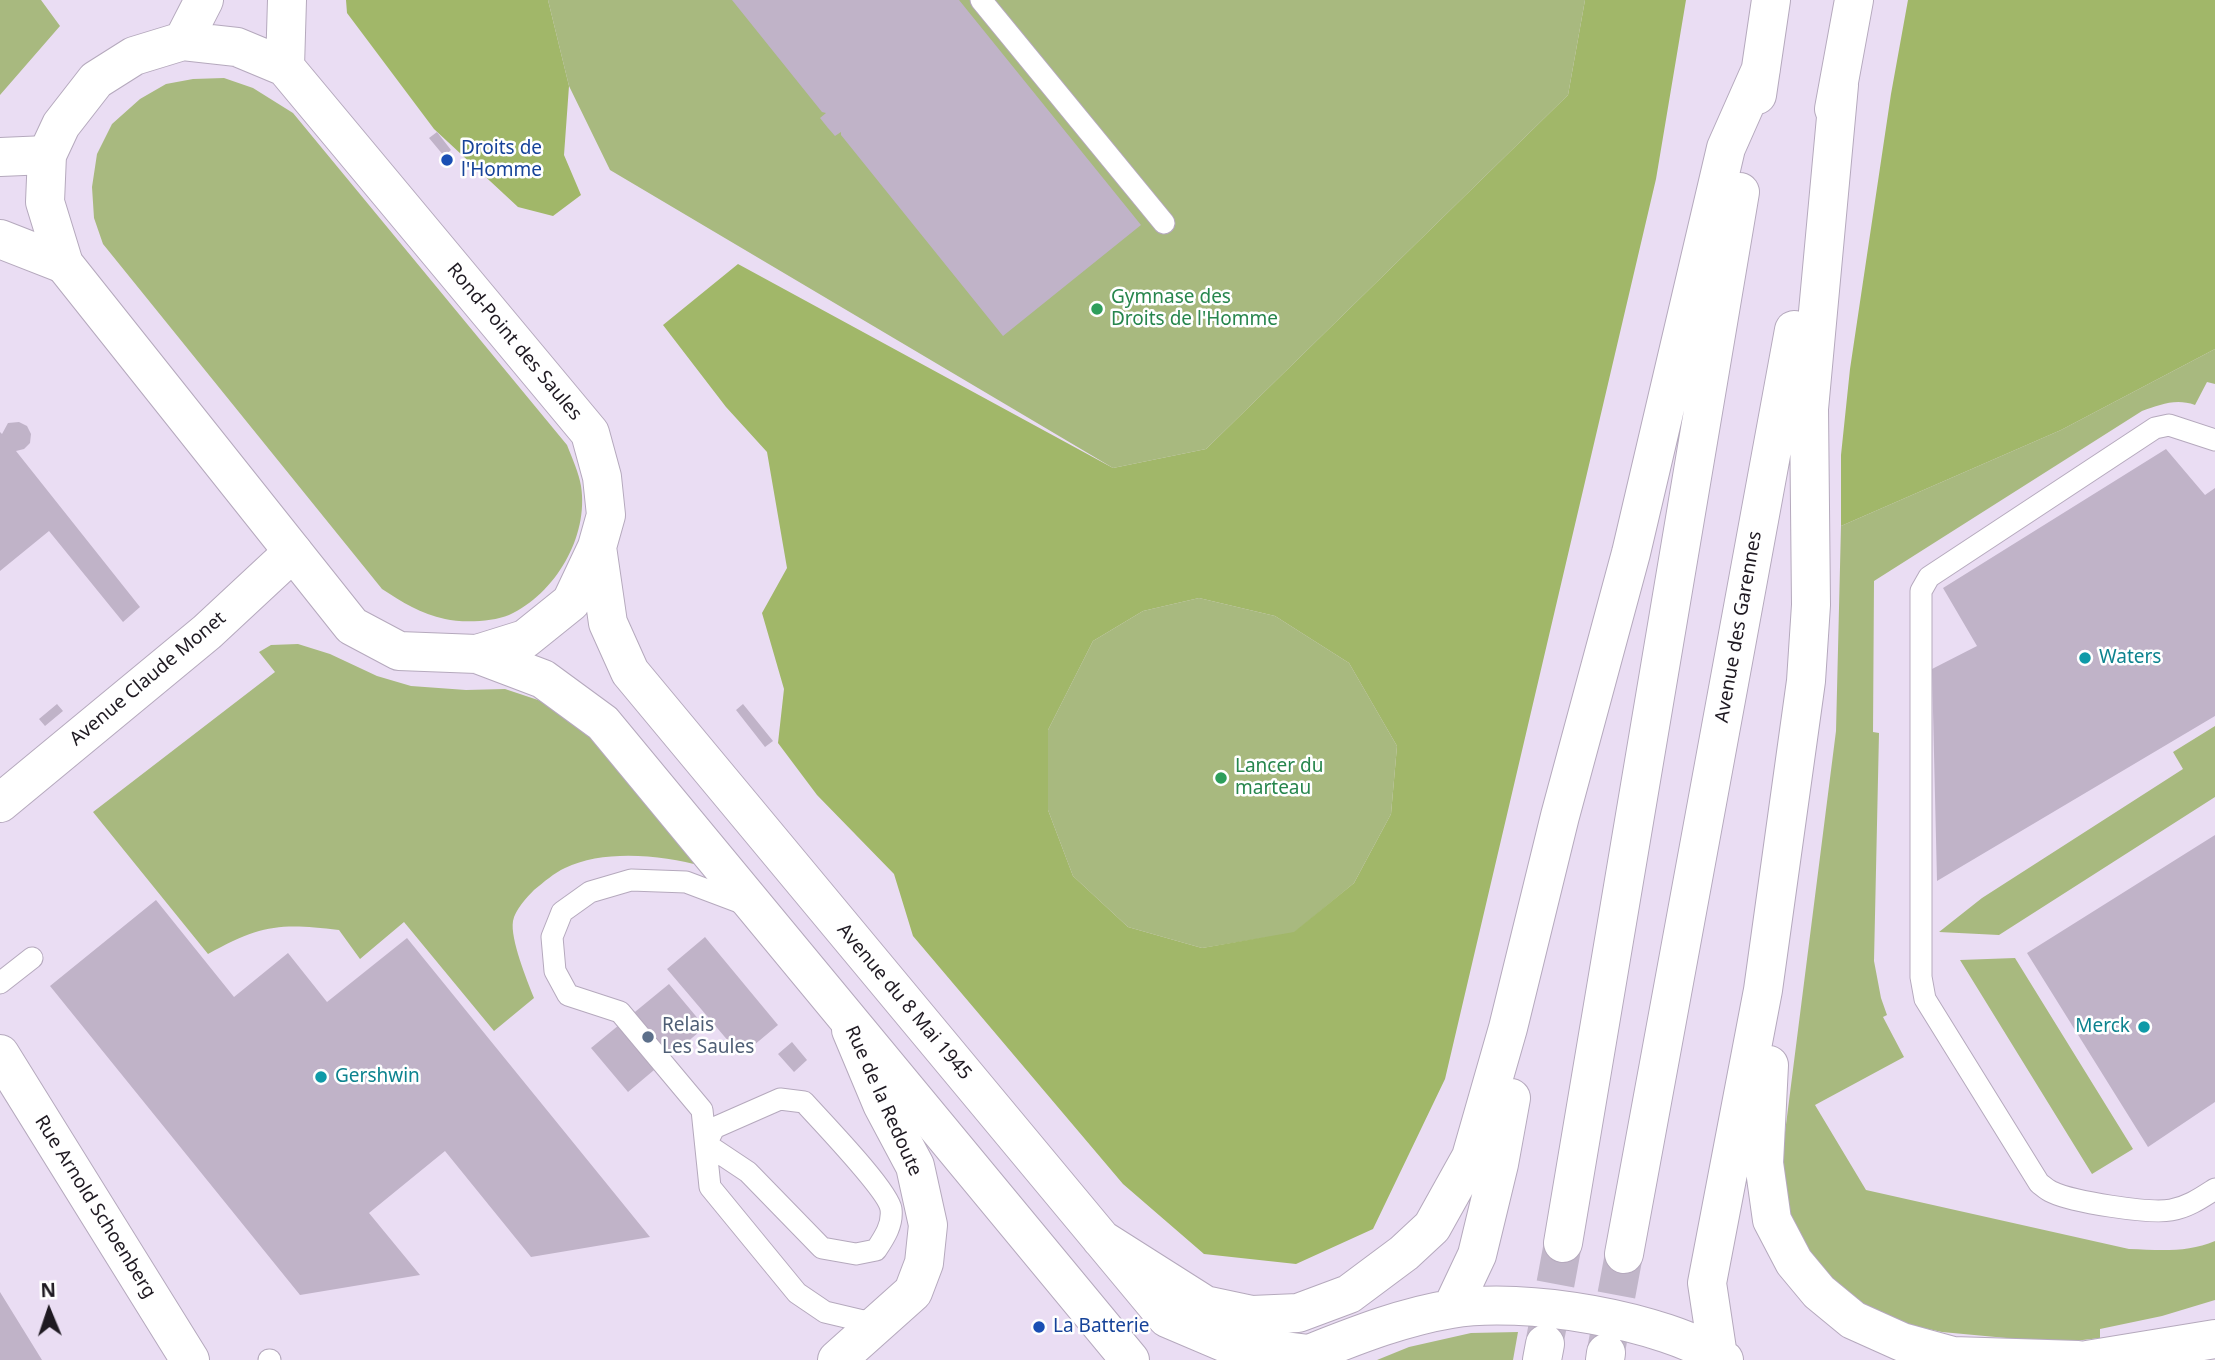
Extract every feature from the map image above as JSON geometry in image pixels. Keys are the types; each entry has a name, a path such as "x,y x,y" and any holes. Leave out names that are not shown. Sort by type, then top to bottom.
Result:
{"main road":[{"path":"183,41 204,0"},
{"path":"285,67 287,0"},
{"path":"1563,1242 1761,69 1770,0"},
{"name":"Avenue des Garennes","path":"1624,1254 1854,0"},
{"name":"Rond-Point des Saules","path":"183,41 237,47 285,67 590,433 602,477 606,515 597,547 571,602 525,639 477,654 399,651 352,626 64,264 46,202 47,155 61,125 96,80 134,56 183,41"},
{"path":"1101,1239 1205,1305 1252,1315 1298,1313 1349,1294 1404,1253 1432,1227 1471,1157 1508,1028 1560,816 1631,553 1726,148 1761,69"},
{"path":"1721,1358 1707,1283 1763,990 1806,681 1811,605 1809,409 1839,85"},
{"path":"0,157 47,155"},
{"path":"0,239 64,264"},
{"name":"Avenue du 8 Mai 1945","path":"597,547 608,623 630,672 1167,1318 1228,1345 1306,1357"},
{"name":"Avenue Claude Monet","path":"0,803 207,632 293,552"},
{"path":"477,654 543,679 603,723 1130,1360"},
{"path":"1452,1308 1477,1255 1499,1164 1560,816"},
{"path":"1763,990 1771,1034 1764,1163 1772,1220 1794,1262 1819,1292 1853,1320 1902,1342 1953,1356 2078,1360"},
{"name":"Rue de la Redoute","path":"837,1360 914,1292 924,1263 928,1225 915,1166 882,1104 845,1015"},
{"name":"Rue Arnold Schoenberg","path":"0,1054 190,1360"},
{"path":"1306,1357 1373,1329 1452,1308 1504,1306 1585,1313 1657,1329 1721,1358"},
{"path":"2087,1360 2215,1341"},
{"path":"2187,1360 2215,1341"}],"lane":[{"path":"981,0 1164,223"},
{"path":"2215,440 2183,427 2169,425 2155,428 1929,577 1921,591 1920,661 1921,977 1925,999 2039,1183 2051,1192 2147,1211 2189,1206 2215,1189"},
{"path":"757,909 686,882 631,880 590,892 562,912 552,937 555,971 568,995 620,1012 702,1110 710,1187 797,1293 825,1311 863,1321 886,1317"},
{"path":"0,984 32,958"},
{"path":"780,1099 804,1102 882,1191 891,1209 887,1234 876,1250 856,1254 822,1248 748,1172 706,1144 714,1128 780,1099"}],"green space":[{"path":"0,0 41,0 60,26 0,95"},
{"path":"346,0 548,0 569,86 564,155 581,195 553,216 518,207 434,129 347,13"},
{"name":"Gymnase des Droits de l'Homme","path":"548,0 1585,0 1568,95 1206,449 1113,468 610,170 569,86"},
{"path":"1585,0 1686,0 1656,179 1445,1079 1373,1229 1296,1264 1204,1254 1123,1184 913,936 894,874 817,795 778,743 784,689 762,613 787,568 767,452 726,407 663,325 738,264 1113,468 1206,449 1568,95","holes":["1199,598 1275,616 1349,663 1397,746 1391,814 1354,883 1294,932 1202,948 1128,927 1073,876 1048,810 1048,730 1093,641 1143,611"]},
{"path":"1908,0 2215,0 2215,349 2061,430 1841,526 1841,455 1850,369 1891,94"},
{"path":"224,78 253,88 293,113 567,445 581,486 580,525 565,562 541,593 526,606 494,619 460,621 420,611 382,589 103,244 94,218 92,187 97,154 112,124 140,99 166,84 193,79"},
{"path":"2215,349 2215,384 2207,382 2195,405 2174,402 2142,411 1874,581 1873,732 1879,733 1874,961 1887,1015 1883,1017 1904,1057 1815,1105 1866,1190 2129,1249 2183,1249 2215,1241 2215,1300 2162,1316 2100,1329 2100,1338 2074,1341 2028,1340 1942,1332 1892,1321 1830,1284 1791,1220 1782,1156 1836,731 1841,526 2061,430"},
{"name":"Lancer du marteau","path":"1199,598 1275,616 1349,663 1397,746 1391,814 1354,883 1294,933 1202,948 1128,927 1073,876 1048,810 1048,730 1093,641 1143,611"},
{"path":"298,644 330,654 377,676 411,686 466,690 505,689 547,703 585,727 702,866 652,857 615,856 580,862 545,881 525,900 513,921 516,949 534,998 494,1031 404,922 360,959 339,930 301,927 271,928 257,932 208,954 93,812 275,672 259,652 271,645"},
{"path":"2215,726 2215,797 1999,935 1939,932 1982,898 2183,769 2173,752"},
{"path":"2015,958 2133,1149 2092,1174 1960,960"},
{"path":"1518,1332 1513,1360 1377,1360 1409,1347 1471,1333"}],"building":[{"path":"732,0 959,0 1141,225 1003,336 841,132 835,136 828,128 820,118 826,113 822,112"},
{"path":"437,132 451,150 444,156 429,138"},
{"path":"19,422 27,426 31,434 30,443 24,449 16,451 140,607 123,622 49,531 0,571 0,432 2,434 8,423"},
{"name":"Waters","path":"2166,449 2205,495 2215,488 2215,716 1937,881 1932,669 1977,646 1943,588"},
{"path":"57,704 63,711 45,726 39,719"},
{"path":"743,704 773,741 765,747 736,710"},
{"name":"Merck","path":"2215,835 2215,1102 2148,1147 2027,953"},
{"name":"Gershwin","path":"156,900 234,997 288,953 327,1002 407,938 650,1237 531,1257 445,1151 369,1213 420,1275 300,1295 50,986"},
{"path":"705,937 778,1025 741,1056 667,969"},
{"name":"Relais Les Saules","path":"669,984 705,1027 628,1092 591,1048"},
{"path":"792,1042 807,1060 794,1072 778,1054"},
{"path":"0,1292 42,1360 0,1360"}],"tunnel":[{"path":"1545,1340 1563,1243"},
{"path":"1606,1351 1624,1254"}],"place":[{"name":"Droits de l'Homme","path":"447,160"},
{"name":"Gymnase des Droits de l'Homme","path":"1097,309"},
{"name":"Waters","path":"2085,658"},
{"name":"Lancer du marteau","path":"1221,778"},
{"name":"Merck","path":"2144,1027"},
{"name":"Relais Les Saules","path":"648,1037"},
{"name":"Gershwin","path":"321,1077"},
{"name":"La Batterie","path":"1039,1327"}]}
